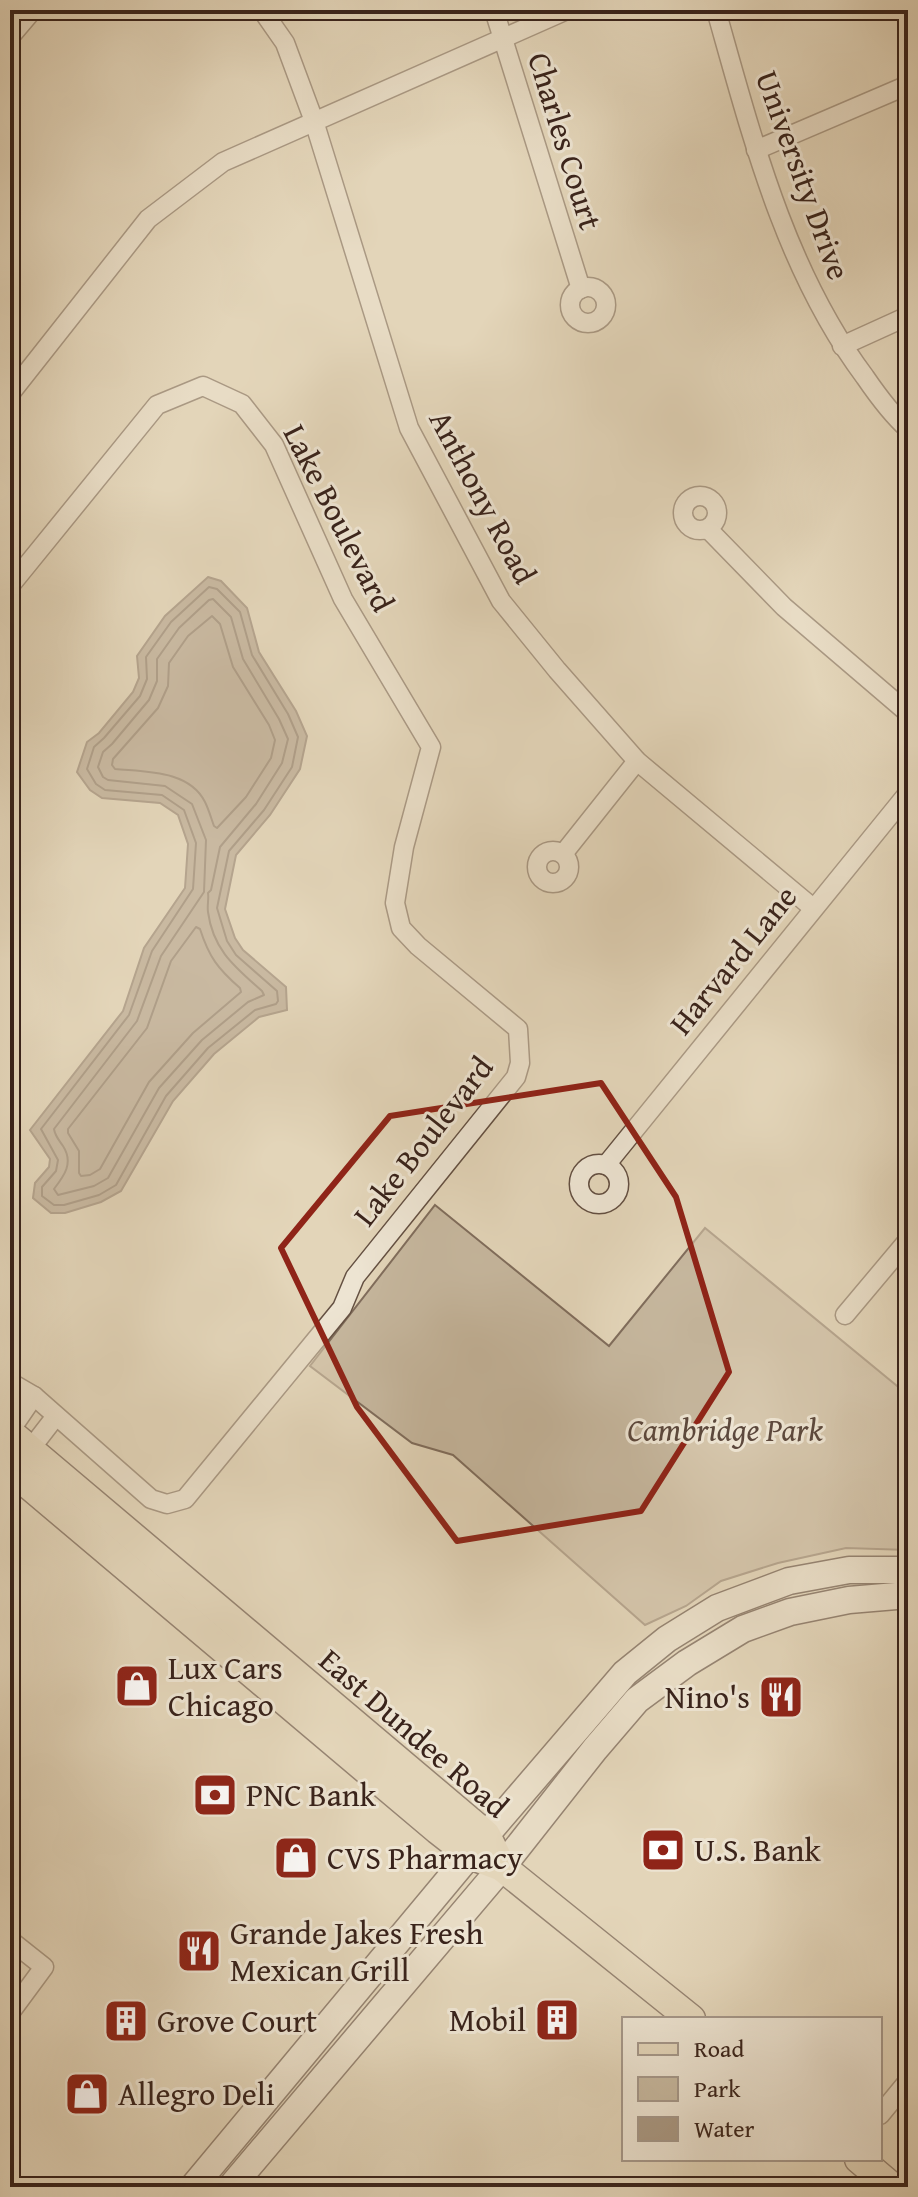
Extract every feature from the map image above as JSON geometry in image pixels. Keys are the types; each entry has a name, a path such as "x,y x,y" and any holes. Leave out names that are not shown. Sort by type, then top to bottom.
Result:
{"main road":[{"name":"East Dundee Road","path":"17,1438 502,1867 689,2017"},
{"name":"East Dundee Road","path":"11,1471 438,1830 478,1845"},
{"path":"193,2187 625,1673 667,1639 717,1608 789,1581 849,1570 908,1570"},
{"path":"231,2187 502,1867 637,1700 687,1663 743,1629 790,1612 849,1600 908,1595"},
{"path":"861,2161 892,2187"}],"street":[{"path":"10,37 33,10"},
{"name":"Anthony Road","path":"262,10 285,43 314,121 409,428 501,601 637,761 813,908"},
{"name":"Charles Court","path":"494,10 581,289"},
{"path":"10,394 17,370 148,219 223,162 567,10"},
{"name":"University Drive","path":"716,10 756,150 802,274 842,346 893,416 908,429"},
{"path":"756,150 908,85"},
{"path":"842,346 908,316"},
{"name":"Lake Boulevard","path":"10,586 157,405 203,386 242,404 274,445 343,599 431,747 404,847 397,889 395,903 401,928 418,946 518,1029 520,1063 516,1077 355,1277 342,1308 185,1499 167,1504 151,1499 34,1396 10,1382"},
{"path":"708,529 784,607 908,713"},
{"path":"563,854 637,761"},
{"name":"Harvard Lane","path":"606,1165 908,793"},
{"path":"845,1315 908,1240"},
{"path":"11,1471 17,1438 34,1396"},
{"path":"17,1438 56,1416"},
{"path":"10,1940 44,1967 13,2009 10,2007"},
{"path":"882,2113 908,2081"}],"highlighted area":[{"path":"601,1083 676,1197 729,1372 641,1511 457,1541 357,1407 281,1248 390,1116"}],"green space":[{"name":"Cambridge Park","path":"435,1205 609,1346 705,1228 908,1395 908,1550 846,1548 778,1563 721,1581 686,1606 645,1625 453,1455 412,1443 310,1366"}],"water":[{"path":"208,577 221,581 247,608 259,652 296,711 307,736 300,769 270,815 236,855 225,909 235,938 243,950 286,987 287,1010 259,1017 214,1054 173,1101 121,1191 101,1202 65,1213 51,1213 33,1198 35,1183 49,1167 50,1159 30,1130 123,1011 144,948 185,888 188,844 178,815 160,803 102,798 90,790 77,772 87,742 99,733 133,692 139,678 137,656 165,616"}],"place":[{"name":"Lux Cars Chicago","path":"137,1686"},
{"name":"Nino's","path":"781,1697"},
{"name":"PNC Bank","path":"215,1795"},
{"name":"U.S. Bank","path":"663,1850"},
{"name":"CVS Pharmacy","path":"296,1858"},
{"name":"Grande Jakes Fresh Mexican Grill","path":"199,1951"},
{"name":"Mobil","path":"557,2020"},
{"name":"Grove Court","path":"126,2021"},
{"name":"Allegro Deli","path":"87,2094"}]}
